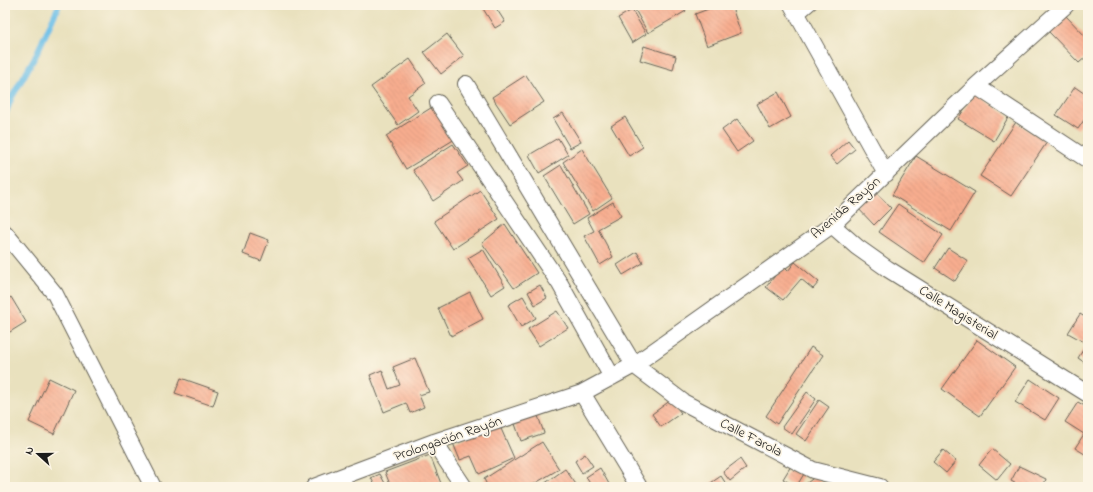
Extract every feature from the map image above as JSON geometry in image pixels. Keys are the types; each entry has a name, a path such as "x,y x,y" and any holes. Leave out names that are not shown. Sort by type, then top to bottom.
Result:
{"street":[{"name":"Avenida Rayón","path":"582,393 634,365 832,225 976,86 1066,5"},
{"path":"795,11 886,174"},
{"path":"466,84 634,365"},
{"path":"976,86 1088,160"},
{"path":"438,103 560,284 612,377"},
{"name":"Calle Magisterial","path":"832,225 857,247 888,269 1088,394"},
{"path":"7,236 55,294 153,487"},
{"path":"560,284 578,273"},
{"name":"Calle Farola","path":"634,365 682,402 813,470 880,487"},
{"path":"582,393 639,487"},
{"name":"Prolongación Rayón","path":"314,487 434,442 582,393"},
{"path":"434,442 464,487"}],"lane":[{"path":"795,11 812,5"}],"building":[{"path":"486,5 494,5 505,22 495,28 482,7"},
{"path":"682,5 686,11 648,33 633,6"},
{"path":"719,5 731,5 741,33 707,46 695,14"},
{"path":"632,10 646,34 632,43 618,18"},
{"path":"1065,15 1088,39 1088,55 1079,63 1048,31"},
{"path":"447,34 464,56 441,74 424,52"},
{"path":"644,46 676,56 673,70 640,60"},
{"path":"410,59 426,83 408,96 418,111 398,125 371,87"},
{"path":"526,75 544,102 510,124 492,97"},
{"path":"1075,87 1088,96 1088,114 1078,129 1056,115"},
{"path":"778,92 791,117 770,129 757,104"},
{"path":"974,94 1009,116 994,141 958,119"},
{"path":"434,106 455,139 406,169 386,136"},
{"path":"563,113 581,142 570,148 553,119"},
{"path":"625,117 643,147 629,156 611,126"},
{"path":"737,119 753,141 737,152 722,130"},
{"path":"1016,122 1047,142 1011,196 980,176"},
{"path":"558,138 568,155 539,173 529,155"},
{"path":"848,140 855,149 837,164 830,156"},
{"path":"453,144 468,166 457,173 463,181 433,201 413,170"},
{"path":"582,149 612,198 593,211 563,162"},
{"path":"916,156 975,192 951,231 892,195"},
{"path":"561,165 589,214 573,224 544,176"},
{"path":"873,189 891,208 874,225 856,206"},
{"path":"480,190 499,219 453,249 434,221"},
{"path":"613,202 621,216 598,229 613,257 600,265 584,236 594,231 587,218"},
{"path":"898,204 943,235 924,263 879,232"},
{"path":"505,224 537,273 514,288 482,243"},
{"path":"250,233 269,240 261,261 243,254"},
{"path":"948,248 968,261 955,281 935,268"},
{"path":"483,249 505,286 491,295 468,258"},
{"path":"637,252 643,263 623,275 617,265"},
{"path":"795,262 819,282 813,289 801,279 783,300 766,287 783,266 788,271"},
{"path":"540,285 547,298 535,305 528,292"},
{"path":"470,292 483,319 451,336 438,308"},
{"path":"523,296 536,318 521,327 508,305"},
{"path":"11,297 26,322 5,335 5,301"},
{"path":"557,311 568,328 539,346 528,329"},
{"path":"1080,314 1088,319 1088,341 1086,343 1068,333"},
{"path":"977,340 1015,367 980,416 942,389"},
{"path":"1088,342 1088,365 1078,358"},
{"path":"811,347 823,355 777,424 766,416"},
{"path":"415,358 429,392 419,395 424,407 410,413 406,403 384,412 370,375 382,370 389,389 400,385 393,367"},
{"path":"49,378 74,390 54,434 29,422"},
{"path":"181,378 218,391 213,406 175,393"},
{"path":"1030,379 1059,398 1045,420 1015,402"},
{"path":"807,392 816,399 792,434 782,427"},
{"path":"671,400 681,413 661,427 652,414"},
{"path":"819,400 829,407 806,441 796,434"},
{"path":"1078,402 1088,408 1088,456 1075,448 1084,434 1065,422"},
{"path":"537,413 544,433 521,441 514,421"},
{"path":"498,422 514,458 479,474 471,456 460,460 453,443"},
{"path":"542,442 559,469 529,487 488,487 484,479"},
{"path":"992,449 1010,464 997,480 979,465"},
{"path":"943,450 956,461 946,473 933,462"},
{"path":"585,454 593,466 582,473 575,461"},
{"path":"430,455 442,486 391,487 385,472"},
{"path":"740,459 746,468 730,481 723,472"},
{"path":"794,461 807,469 796,487 783,479"},
{"path":"1019,466 1046,479 1043,487 1022,487 1011,481"},
{"path":"600,468 609,484 604,487 592,487 586,477"},
{"path":"565,469 578,487 546,487 544,484"},
{"path":"380,474 387,487 376,487 371,478"},
{"path":"817,475 825,487 802,487"},
{"path":"721,476 728,487 705,487"}],"waterway":[{"path":"5,115 12,97 36,55 59,5"}]}
